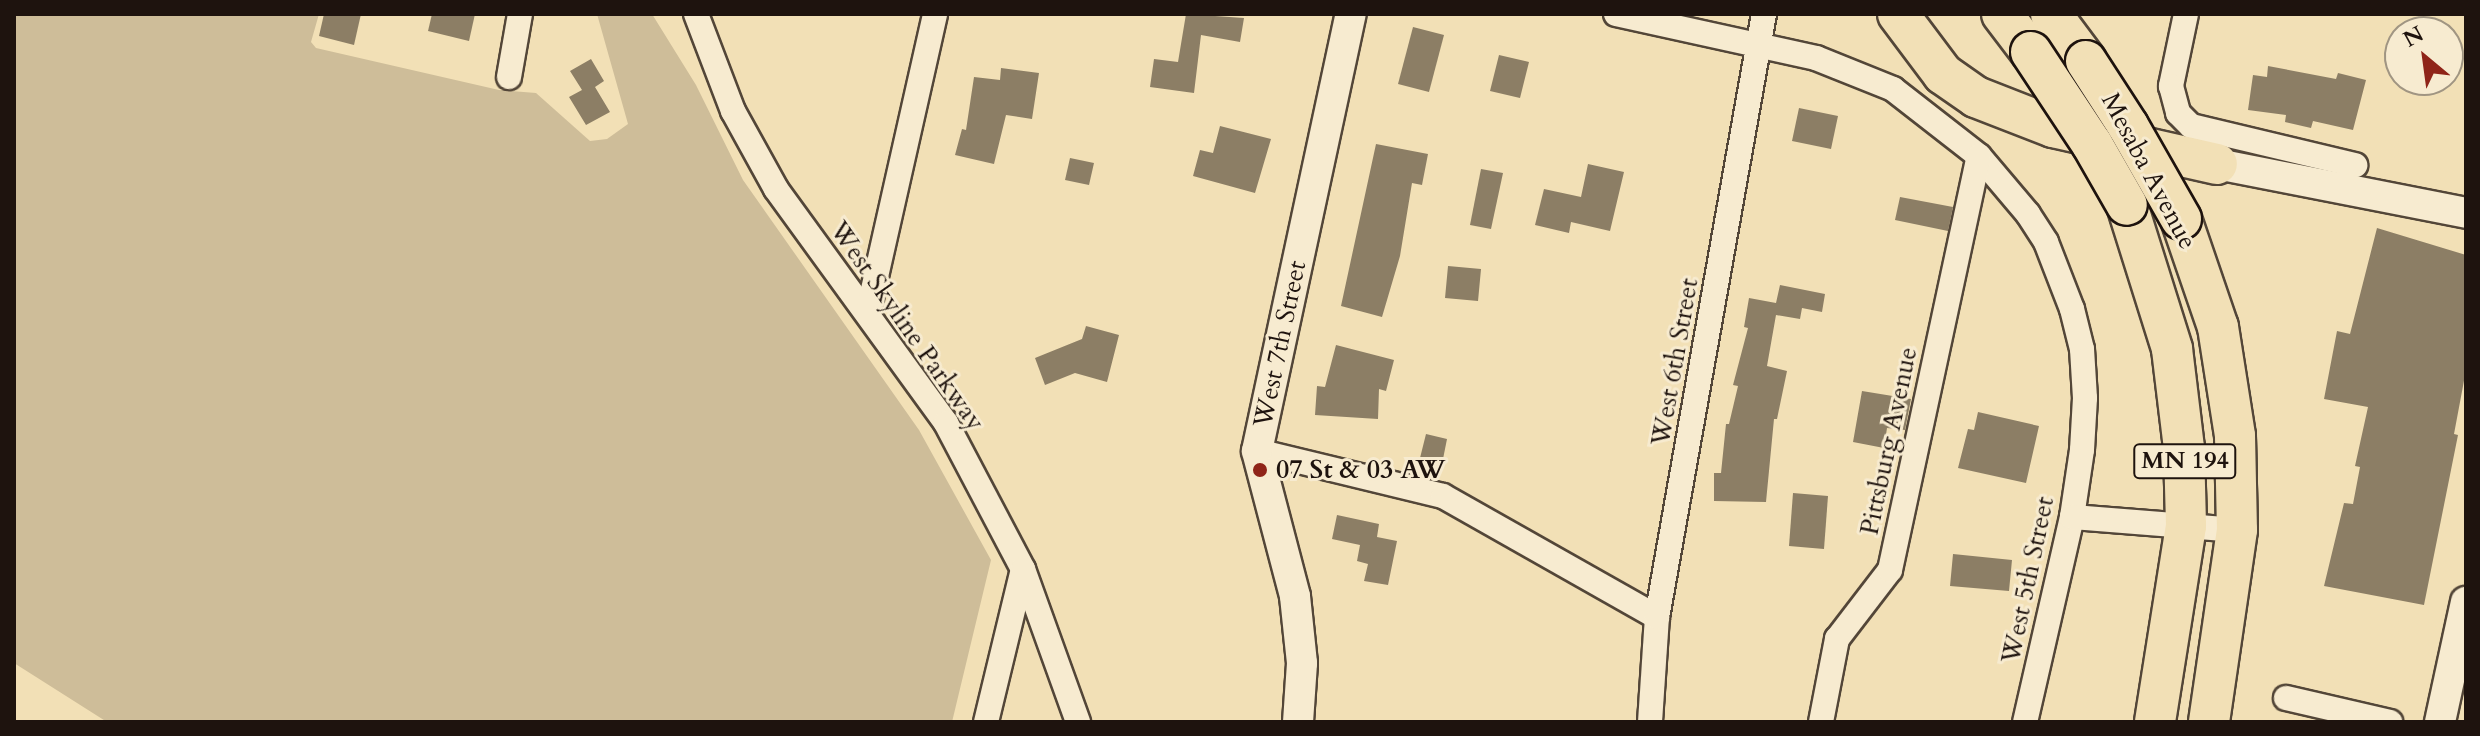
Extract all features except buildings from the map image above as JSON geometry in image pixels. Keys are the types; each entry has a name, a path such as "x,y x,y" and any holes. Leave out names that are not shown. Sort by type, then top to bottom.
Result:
{"highway":[{"path":"1898,14 1943,74 1976,97 2053,127 2217,164"},
{"name":"Mesaba Avenue","path":"2002,14 2092,144 2127,205 2158,296 2172,349 2182,419 2186,526 2155,722"},
{"name":"Mesaba Avenue","path":"2051,14 2128,126 2181,219 2206,287 2226,362 2235,436 2237,530 2224,638 2209,722"}],"street":[{"path":"509,77 520,14"},
{"name":"West Skyline Parkway","path":"696,14 733,111 776,189 946,423 1023,569 1078,722"},
{"path":"868,312 935,14"},
{"name":"West 7th Street","path":"1298,722 1302,663 1297,607 1257,451 1351,14"},
{"name":"West 5th Street","path":"1616,14 1816,58 1893,89 1979,156 2006,185 2040,233 2072,309 2082,349 2085,398 2082,450 2072,517 2025,722"},
{"name":"West 6th Street","path":"1650,722 1657,617 1761,47 1764,14"},
{"path":"2186,14 2171,86 2178,113 2191,126 2355,165"},
{"name":"Pittsburg Avenue","path":"1821,722 1837,639 1890,570 1979,156"},
{"path":"2217,164 2466,213"},
{"path":"1257,451 1443,496 1657,617"},
{"path":"2072,517 2237,530"},
{"path":"986,722 1023,569"},
{"path":"2440,722 2466,602"},
{"path":"2286,698 2390,722"}],"shaded area":[{"path":"14,14 319,14 311,42 316,48 499,90 536,93 590,141 607,139 628,124 597,14 652,14 696,85 743,180 919,430 991,560 952,722 107,722 14,663"}],"place":[{"name":"07 St & 03 AW","path":"1260,470"}]}
